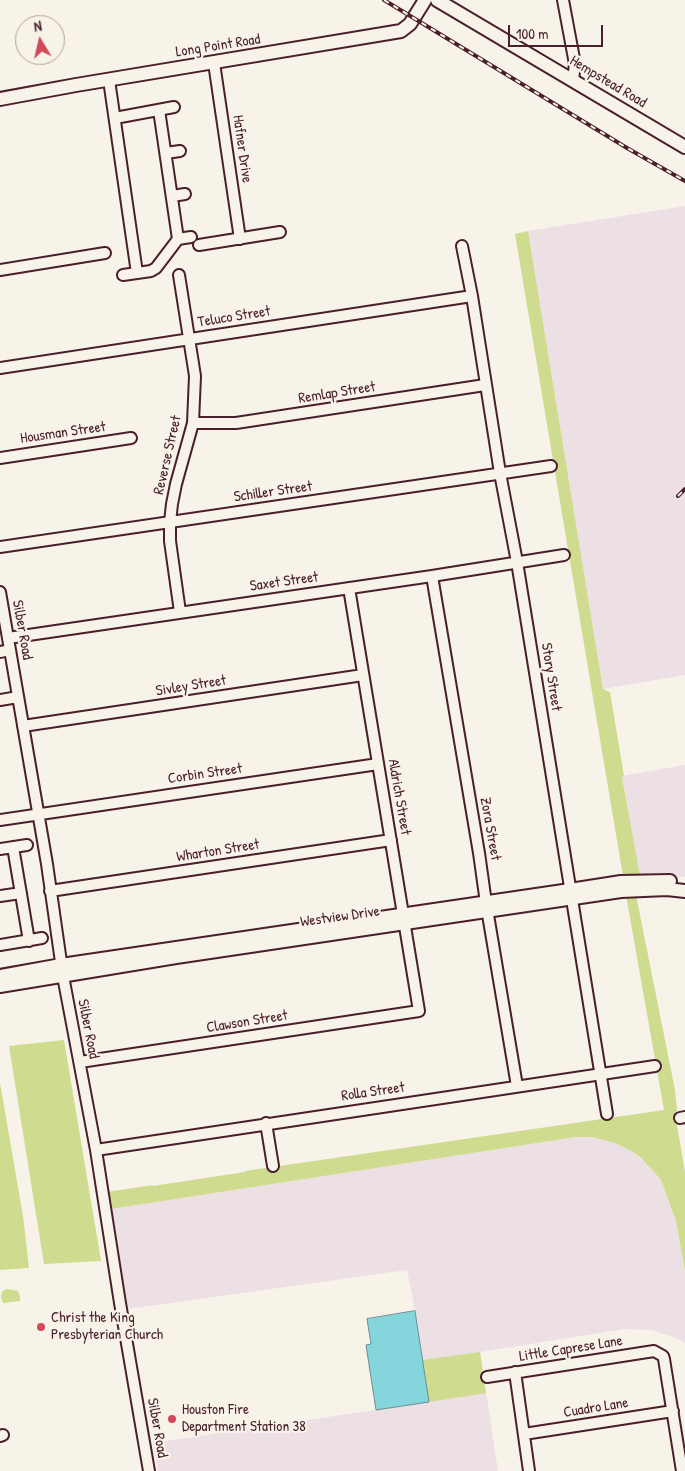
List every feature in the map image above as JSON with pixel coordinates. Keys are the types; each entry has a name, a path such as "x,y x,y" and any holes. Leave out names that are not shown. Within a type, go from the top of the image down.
{"main road":[{"name":"Long Point Road","path":"0,99 401,31 410,24 425,0"},
{"name":"Hempstead Road","path":"437,0 682,142"},
{"name":"Westview Drive","path":"0,976 62,970 487,907 571,894 621,882 685,882"},
{"name":"Westview Drive","path":"571,894 667,889 685,891"},
{"name":"Westview Drive","path":"0,986 62,970"}],"street":[{"path":"563,0 574,64 573,80"},
{"name":"Hafner Drive","path":"214,63 240,239"},
{"path":"109,80 137,273"},
{"path":"115,118 174,107"},
{"path":"160,110 178,239"},
{"path":"166,153 180,151"},
{"path":"172,196 185,194"},
{"path":"199,245 280,232"},
{"path":"123,275 151,271 156,268 178,239 191,237"},
{"name":"Story Street","path":"462,246 517,562 607,1114"},
{"path":"0,270 105,253"},
{"name":"Reverse Street","path":"179,275 194,376 193,423 176,484 170,522 170,541 180,612"},
{"name":"Teluco Street","path":"0,368 472,296"},
{"name":"Remlap Street","path":"193,423 236,423 485,385"},
{"name":"Housman Street","path":"0,458 131,438"},
{"name":"Schiller Street","path":"0,547 551,466"},
{"name":"Saxet Street","path":"8,638 564,555"},
{"name":"Zora Street","path":"432,576 480,853 487,907 517,1086"},
{"name":"Aldrich Street","path":"349,588 420,1011"},
{"name":"Silber Road","path":"0,592 8,638 5,651 18,697 47,864 62,970 96,1150 149,1471"},
{"name":"Sivley Street","path":"23,726 363,675"},
{"path":"2,699 18,697"},
{"name":"Corbin Street","path":"0,820 378,764"},
{"name":"Wharton Street","path":"50,892 391,840"},
{"path":"0,849 27,845"},
{"path":"13,847 29,940"},
{"path":"0,896 21,893"},
{"path":"0,945 42,938"},
{"name":"Clawson Street","path":"80,1062 420,1011"},
{"name":"Rolla Street","path":"96,1150 655,1066"},
{"path":"266,1123 273,1166"},
{"name":"Little Caprese Lane","path":"487,1377 654,1351 659,1353 664,1359 672,1411"},
{"path":"515,1372 529,1471"},
{"path":"672,1411 682,1471"},
{"name":"Cuadro Lane","path":"524,1434 672,1411"}],"shaded area":[{"path":"685,206 685,675 603,689 528,231"},
{"path":"685,765 685,877 640,875 622,776"},
{"path":"576,1137 603,1139 631,1151 649,1166 661,1180 676,1221 685,1271 685,1343 652,1330 625,1329 480,1352 498,1471 158,1471 153,1443 429,1402 415,1311 407,1270 128,1309 111,1209"}],"green space":[{"path":"528,231 603,689 610,692 624,776 622,777 640,875 623,876 515,234"},
{"path":"626,895 636,895 675,1090 677,1111 675,1114 685,1172 685,1271 676,1221 661,1180 641,1158 631,1151 615,1143 592,1137 576,1137 111,1209 107,1192 664,1110"},
{"path":"64,1040 101,1261 44,1264 9,1046"},
{"path":"0,1083 23,1216 29,1268 0,1270"},
{"path":"7,1289 18,1291 20,1301 3,1303 1,1294"},
{"path":"480,1352 486,1393 429,1402 422,1360"}],"water":[{"path":"415,1311 429,1402 376,1410 366,1345 371,1344 367,1319"}],"railway":[{"path":"384,0 627,148 685,181"},
{"path":"678,496 685,489"}],"place":[{"name":"Christ the King Presbyterian Church","path":"41,1327"},
{"name":"Houston Fire Department Station 38","path":"172,1419"}]}
